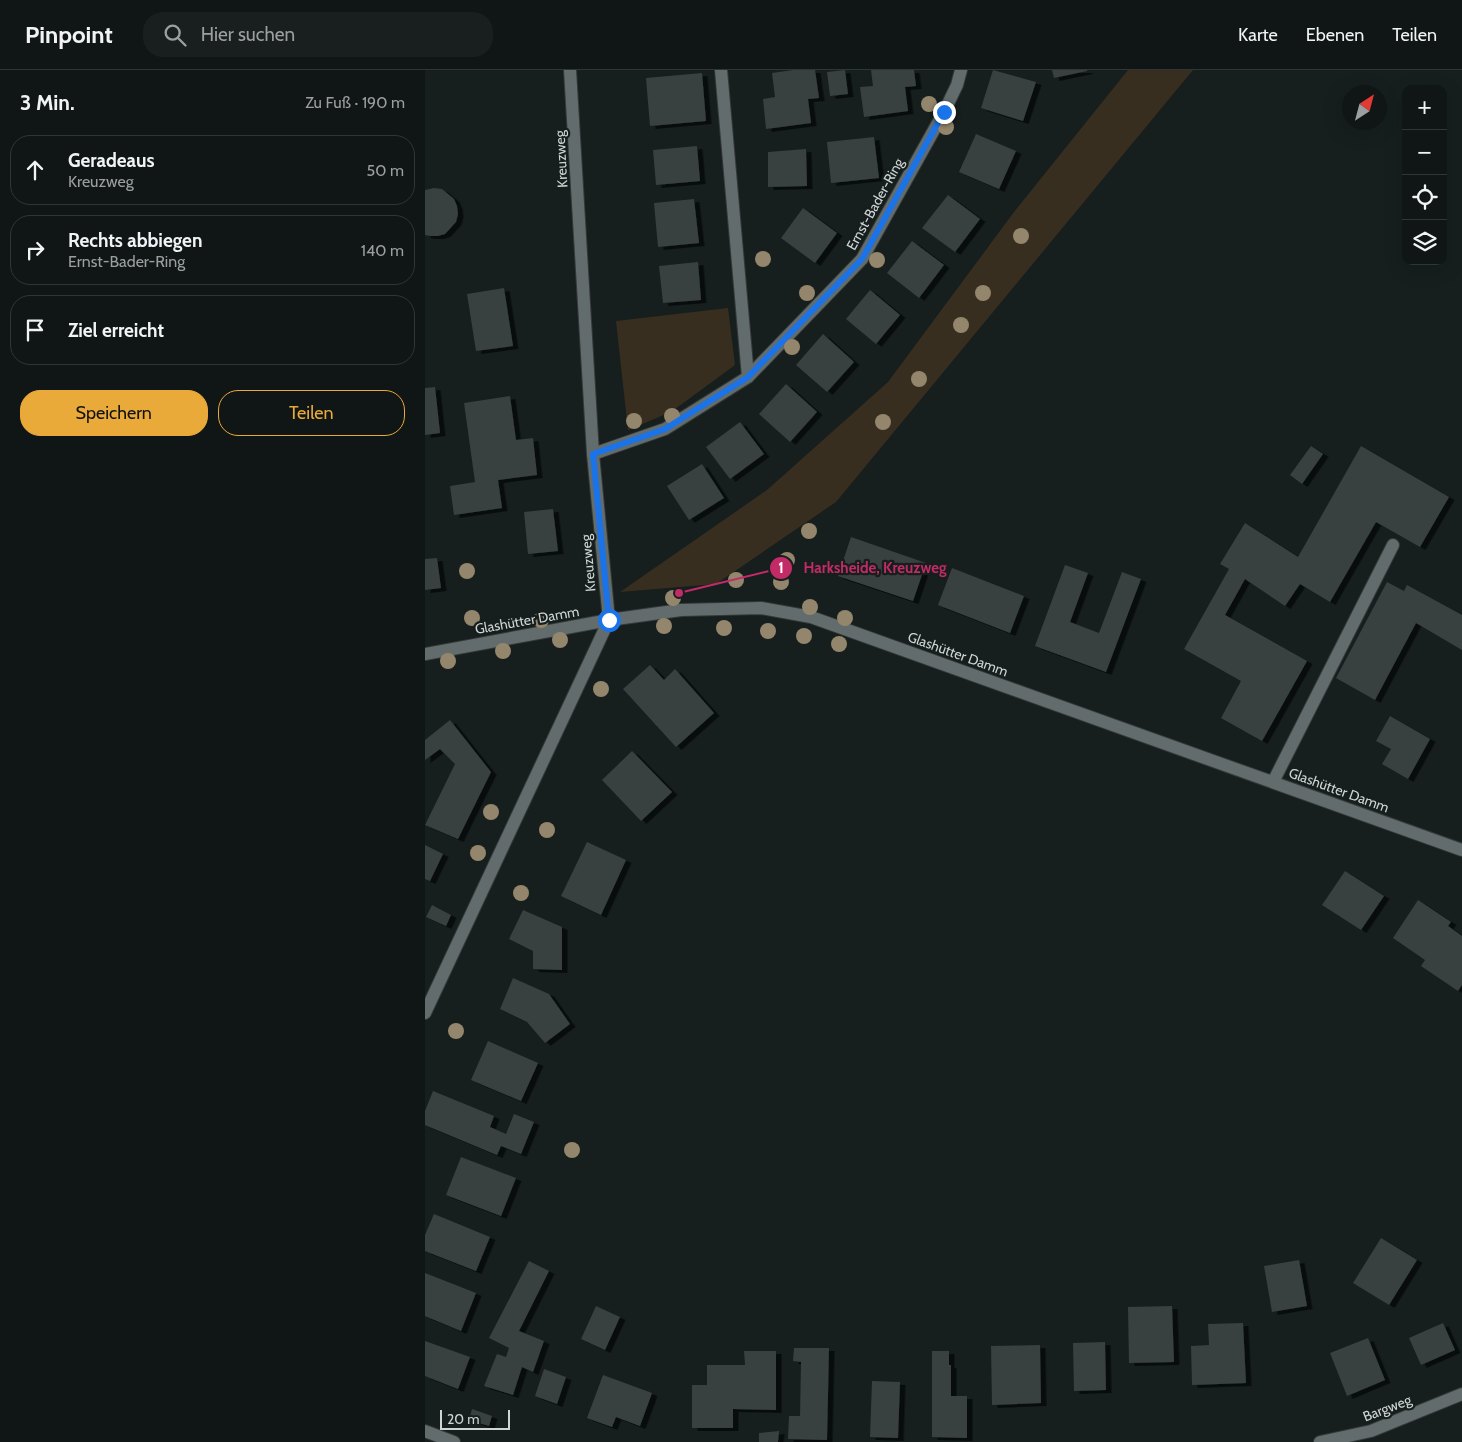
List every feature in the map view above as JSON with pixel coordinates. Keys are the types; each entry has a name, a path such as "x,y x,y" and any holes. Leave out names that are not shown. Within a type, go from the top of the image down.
{"street":[{"name":"Kreuzweg","path":"570,70 593,454 609,620"},
{"path":"721,70 748,377"},
{"name":"Ernst-Bader-Ring","path":"593,454 665,429 748,377 862,259 944,112 957,85 961,70"},
{"path":"1273,782 1393,545"},
{"name":"Glashütter Damm","path":"425,654 609,620 681,610 761,608 811,618 1462,850"},
{"path":"425,1014 609,620"},
{"name":"Bargweg","path":"1320,1442 1371,1432 1462,1394"},
{"path":"425,1431 454,1442"}],"shaded area":[{"path":"1128,70 1193,70 836,502 716,584 620,592 767,490 888,382 1014,212"},
{"path":"728,308 735,365 671,412 628,430 616,321"}],"building":[{"path":"793,70 815,70 819,98 808,99 811,123 766,129 763,99 775,97 772,73"},
{"path":"845,70 848,94 830,96 827,72"},
{"path":"871,70 914,70 916,86 905,87 908,111 864,117 860,87 873,86"},
{"path":"993,70 1036,82 1023,121 981,108"},
{"path":"1052,70 1087,70 1087,71 1054,78"},
{"path":"702,73 706,121 650,126 646,78"},
{"path":"976,134 1016,151 999,189 959,172"},
{"path":"874,137 879,178 831,183 827,142"},
{"path":"697,146 700,181 656,185 653,150"},
{"path":"806,149 807,186 768,187 768,152"},
{"path":"442,189 454,199 458,214 456,222 445,234 430,236 425,235 425,190"},
{"path":"948,195 980,219 955,252 922,228"},
{"path":"694,199 699,243 658,247 654,203"},
{"path":"803,208 837,233 815,263 781,238"},
{"path":"912,241 944,265 919,298 887,273"},
{"path":"698,262 701,300 663,303 659,266"},
{"path":"504,288 513,346 476,351 467,294"},
{"path":"870,290 900,315 876,344 846,319"},
{"path":"823,334 854,362 827,392 796,365"},
{"path":"786,384 817,412 790,442 759,414"},
{"path":"435,387 440,433 425,435 425,388"},
{"path":"510,396 516,440 533,438 537,475 498,480 502,508 454,515 450,486 475,482 464,403"},
{"path":"740,422 764,454 730,479 706,447"},
{"path":"1311,446 1323,454 1302,484 1290,475"},
{"path":"1361,446 1449,497 1420,547 1376,522 1330,602 1300,584 1285,606 1245,579 1225,615 1307,661 1262,741 1221,718 1241,681 1184,649 1229,569 1220,564 1245,523 1298,557"},
{"path":"702,464 724,498 689,520 667,486"},
{"path":"553,509 558,551 528,554 524,512"},
{"path":"851,537 926,563 913,601 838,576"},
{"path":"437,558 441,588 425,590 425,559"},
{"path":"1065,565 1088,573 1070,622 1099,633 1122,572 1141,579 1106,672 1035,646"},
{"path":"952,568 1024,596 1010,633 938,605"},
{"path":"1387,582 1404,591 1407,585 1462,615 1462,650 1416,623 1375,700 1336,678"},
{"path":"650,665 664,680 675,669 714,713 676,747 623,689"},
{"path":"1390,716 1430,739 1408,779 1382,764 1391,749 1376,741"},
{"path":"450,720 491,772 458,839 425,825 455,764 440,749 425,760 425,740"},
{"path":"632,751 672,792 641,821 602,780"},
{"path":"587,842 626,860 601,915 561,896"},
{"path":"425,845 443,854 430,881 425,879"},
{"path":"1345,871 1384,896 1361,930 1322,905"},
{"path":"1418,900 1451,922 1448,926 1462,936 1462,985 1458,991 1421,966 1425,960 1393,938"},
{"path":"432,905 451,915 446,926 426,917"},
{"path":"523,910 562,927 562,970 533,969 533,951 509,939"},
{"path":"513,978 549,994 570,1024 545,1043 527,1022 500,1009"},
{"path":"488,1041 538,1063 521,1101 471,1080"},
{"path":"433,1091 494,1116 490,1127 506,1134 514,1114 534,1122 521,1154 501,1146 497,1155 425,1125 425,1111"},
{"path":"461,1157 516,1178 501,1216 446,1195"},
{"path":"434,1214 490,1237 476,1271 425,1251 425,1235"},
{"path":"1381,1238 1417,1260 1389,1305 1353,1283"},
{"path":"1299,1260 1307,1306 1272,1312 1264,1266"},
{"path":"529,1261 549,1271 519,1331 544,1341 533,1372 522,1367 513,1395 484,1386 497,1354 506,1357 509,1348 489,1338"},
{"path":"425,1273 476,1293 461,1331 425,1316"},
{"path":"596,1306 620,1317 605,1350 581,1339"},
{"path":"1172,1306 1174,1362 1129,1363 1128,1307"},
{"path":"1243,1323 1246,1383 1192,1385 1191,1346 1209,1345 1208,1324"},
{"path":"1443,1323 1455,1350 1421,1365 1409,1338"},
{"path":"1368,1338 1385,1380 1347,1396 1330,1353"},
{"path":"425,1341 470,1357 458,1389 425,1376"},
{"path":"1105,1342 1106,1390 1074,1391 1073,1343"},
{"path":"1040,1345 1041,1403 992,1405 991,1346"},
{"path":"794,1348 829,1348 827,1440 788,1439 789,1416 800,1416 801,1362 793,1361"},
{"path":"744,1351 776,1351 776,1410 733,1409 733,1428 692,1428 692,1385 707,1385 707,1365 745,1365"},
{"path":"932,1351 949,1351 951,1396 967,1396 967,1438 932,1437"},
{"path":"544,1369 566,1377 557,1404 535,1396"},
{"path":"603,1375 652,1393 640,1426 616,1417 612,1427 587,1418"},
{"path":"872,1381 900,1382 898,1438 870,1437"},
{"path":"472,1409 492,1416 489,1426 469,1420"},
{"path":"779,1431 778,1442 759,1442 759,1433"}],"place":[{"name":"Harksheide, Kreuzweg","path":"679,593"}],"route":[{"path":"609,620 593,454 665,429 748,377 862,259 944,112"}]}
